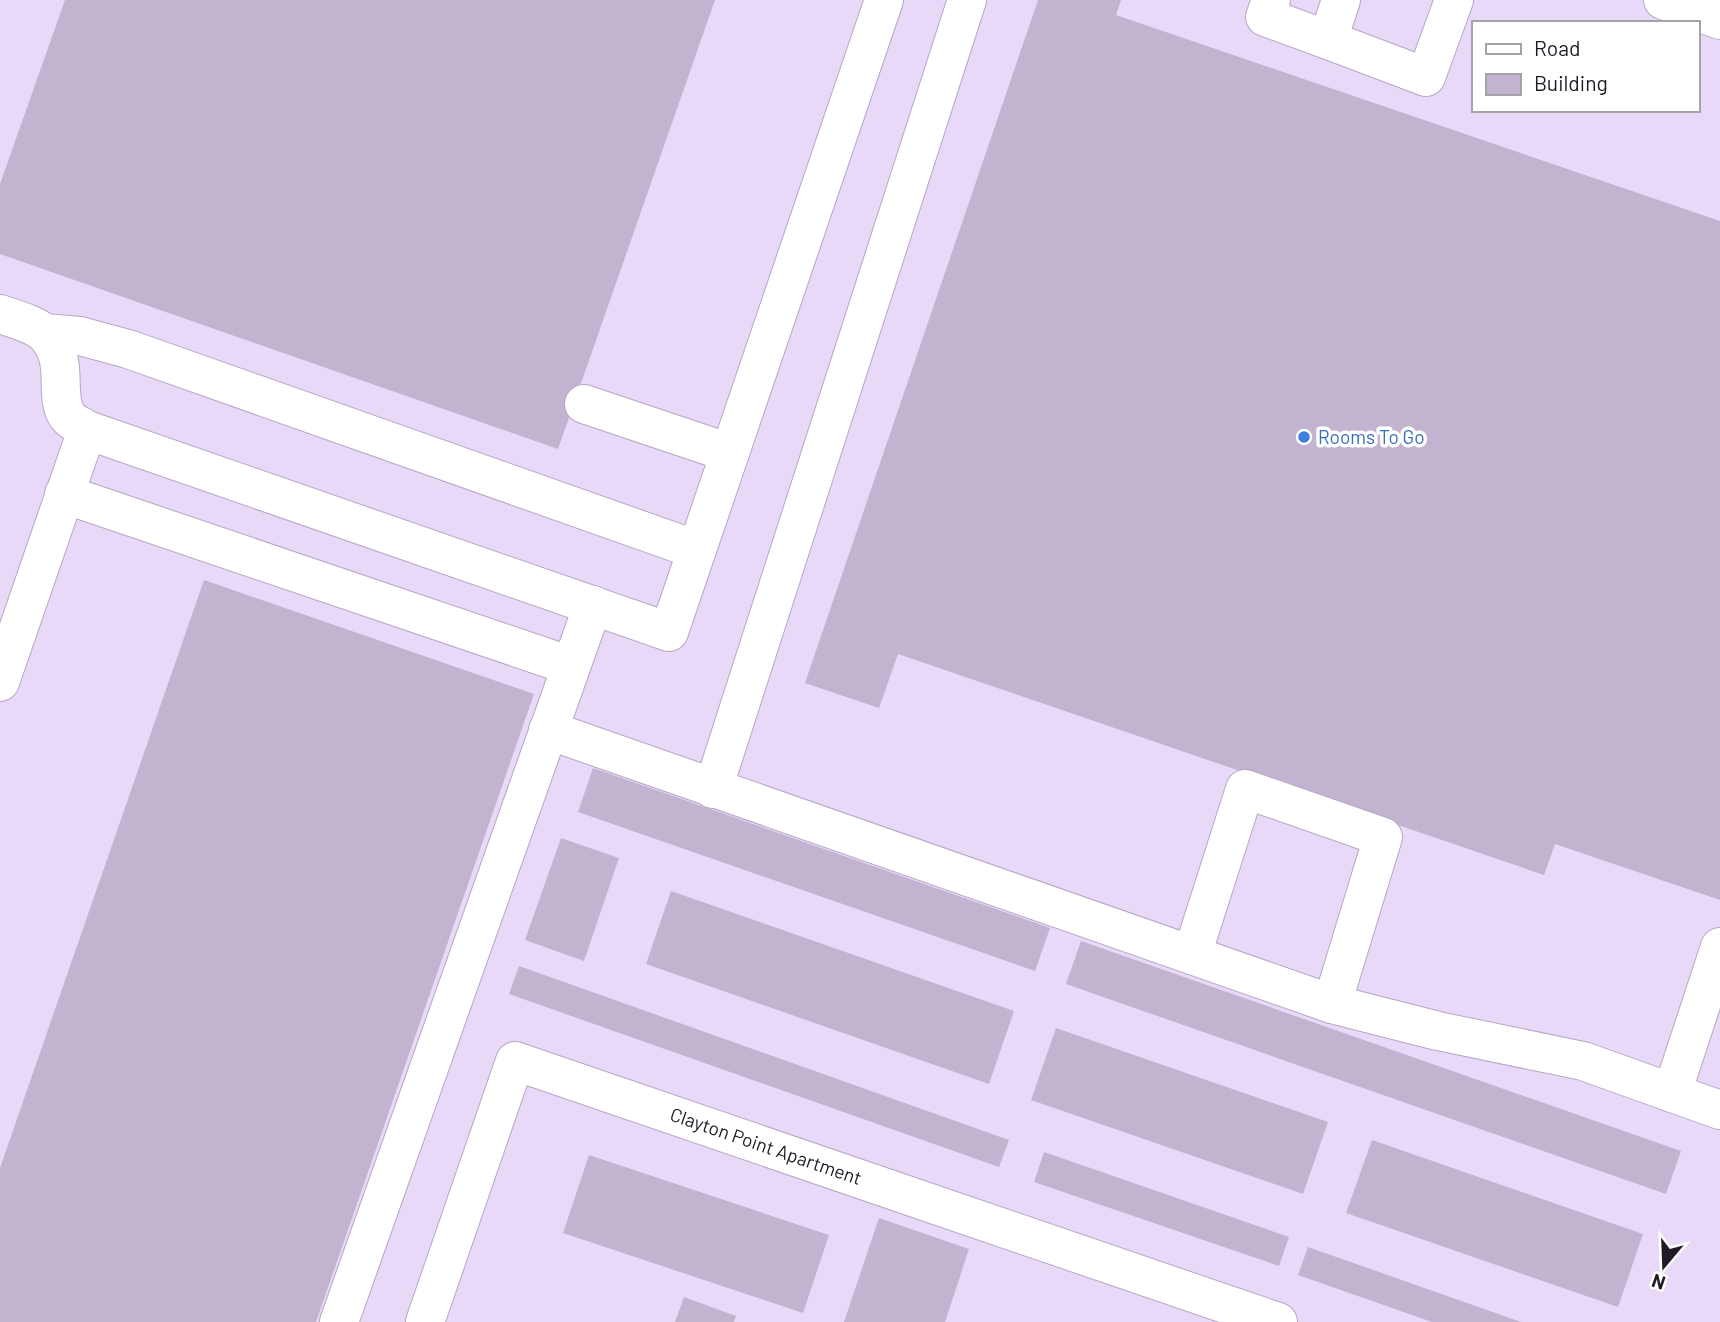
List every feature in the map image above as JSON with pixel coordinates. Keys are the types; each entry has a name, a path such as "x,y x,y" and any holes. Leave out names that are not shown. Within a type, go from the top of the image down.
{"lane":[{"path":"45,333 56,351 63,371 61,397 68,417 87,430 669,632 884,0"},
{"path":"713,789 967,0"},
{"path":"1271,0 1265,17 1426,77 1454,0"},
{"path":"1328,40 1341,0"},
{"path":"1663,0 1720,20"},
{"path":"0,314 45,333 80,336 128,349 697,550"},
{"path":"584,404 730,453"},
{"path":"0,682 87,430"},
{"path":"64,494 571,666"},
{"path":"339,1322 593,606"},
{"path":"548,730 1332,1004 1438,1031 1583,1061 1720,1110"},
{"path":"1192,954 1245,789 1383,837 1332,1004"},
{"path":"1672,1093 1720,947"},
{"name":"Clayton Point Apartment","path":"425,1322 515,1061 1278,1322"}],"building":[{"path":"65,0 715,0 558,449 0,254 0,184"},
{"name":"Rooms To Go","path":"1038,0 1121,0 1116,15 1720,221 1720,900 1555,844 1544,875 898,654 879,708 805,683"},
{"path":"204,580 534,694 316,1322 0,1322 0,1168"},
{"path":"593,768 1050,928 1035,971 578,812"},
{"path":"561,838 619,858 584,961 525,940"},
{"path":"671,891 1014,1011 989,1084 646,964"},
{"path":"1081,941 1681,1151 1666,1194 1066,984"},
{"path":"519,966 1009,1140 999,1167 509,994"},
{"path":"1056,1028 1328,1122 1303,1194 1031,1100"},
{"path":"1372,1140 1643,1234 1618,1307 1346,1213"},
{"path":"1044,1152 1289,1237 1279,1266 1034,1182"},
{"path":"589,1155 829,1235 803,1313 563,1233"},
{"path":"879,1218 969,1249 945,1322 844,1322"},
{"path":"1308,1247 1521,1322 1432,1322 1298,1275"},
{"path":"684,1297 736,1316 734,1322 675,1322"}],"place":[{"name":"Rooms To Go","path":"1304,437"}]}
